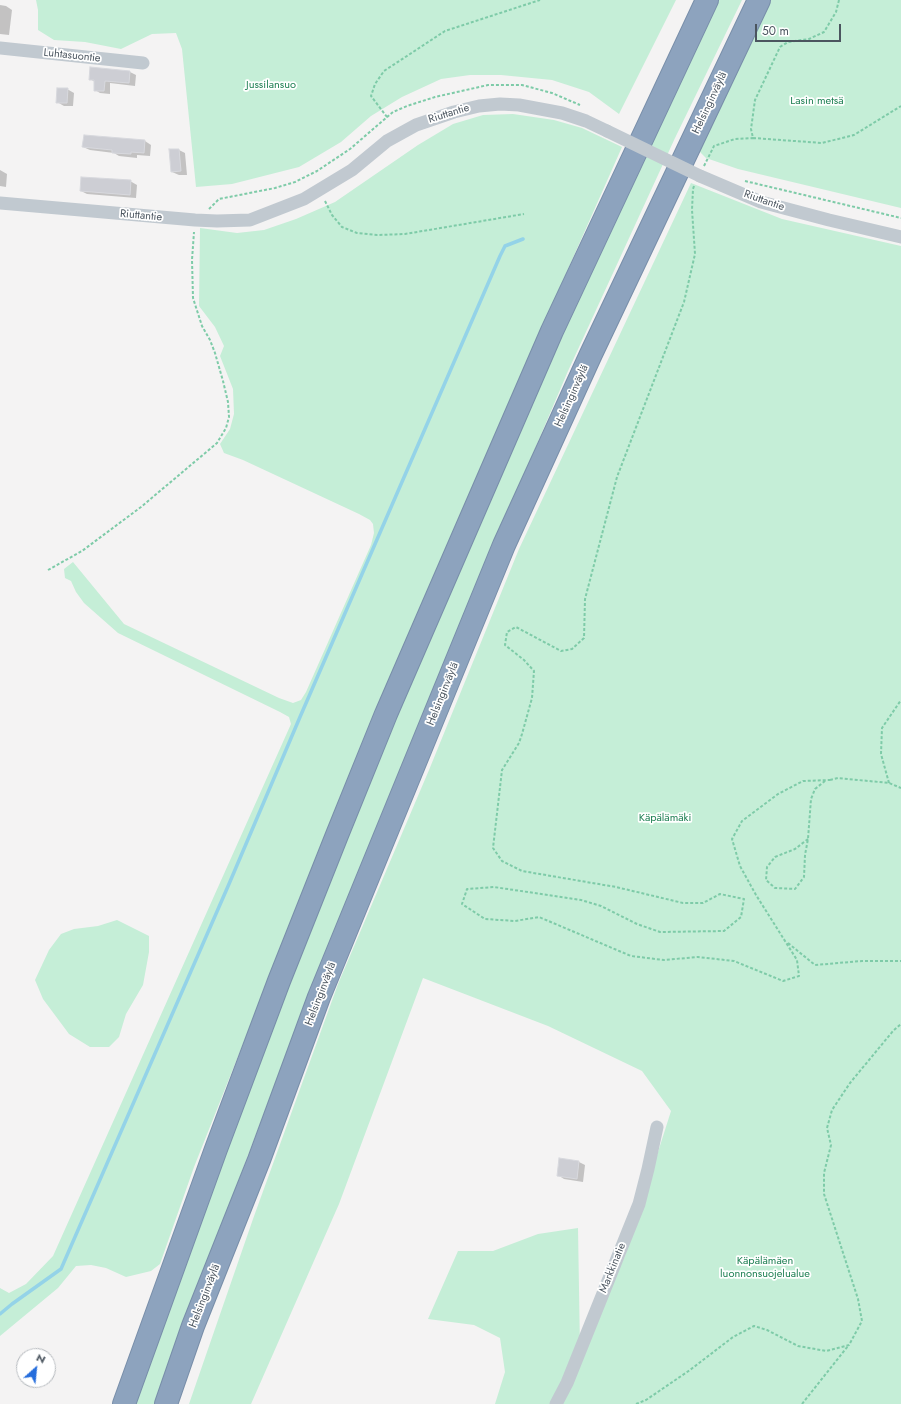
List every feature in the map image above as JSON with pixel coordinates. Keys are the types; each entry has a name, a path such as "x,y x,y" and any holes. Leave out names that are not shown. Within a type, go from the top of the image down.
{"highway":[{"path":"124,1404 216,1149 279,982 336,835 386,714 552,331 707,0"},
{"name":"Helsinginväylä","path":"166,1404 194,1326 259,1160 319,997 504,545 594,347 759,0"}],"street":[{"name":"Luhtasuontie","path":"0,48 143,63"},
{"name":"Riuttantie","path":"0,203 195,220 250,220 304,199 319,191 352,170 387,141 416,124 479,106 500,104 538,108 586,121 699,176 761,202 901,237"},
{"name":"Markkinatie","path":"556,1404 567,1383 639,1204 657,1127"}],"path":[{"path":"387,117 371,96 375,84 384,71 445,31 540,0"},
{"path":"753,138 751,129 755,100 780,47 788,42 809,39 824,32 836,12 839,0"},
{"path":"830,780 803,781 778,794 742,821 732,839 740,866 756,895 797,960 799,976 783,981 734,961 698,957 664,960 631,956 539,917 515,921 485,918 462,904 467,889 494,887 581,900 600,906 637,924 660,932 724,931 741,917 744,900 720,894 703,903 683,903 616,887 522,871 502,861 493,848 502,770 519,743 522,734 532,698 534,671 524,660 505,645 507,632 516,627 561,651 572,649 584,638 585,599 617,477 684,302 695,254 692,210 693,189 714,146 735,139 753,138 822,143 854,135 901,106"},
{"path":"745,181 901,218"},
{"path":"319,191 332,215 342,227 357,233 377,235 404,234 524,214"},
{"path":"48,570 82,551 141,507 217,443 226,428 229,417 228,402 223,381 215,353 202,326 193,298 192,260 195,220"},
{"path":"889,783 881,754 882,728 901,700"},
{"path":"808,839 795,850 775,857 767,867 766,880 775,888 795,889 804,877 808,839 811,799 815,789 824,782 838,778 889,783 901,788"},
{"path":"786,942 815,965 862,961 901,961"},
{"path":"802,1404 849,1345 862,1321 858,1299 824,1194 824,1173 831,1145 827,1128 832,1110 850,1083 893,1031 901,1024"},
{"path":"636,1404 646,1400 665,1387 733,1337 754,1326 767,1330 798,1346 826,1351 849,1345"}],"green space":[{"name":"Jussilansuo","path":"36,0 676,0 619,114 589,92 552,80 501,75 470,75 441,79 402,97 371,116 341,142 299,167 232,184 196,187 182,49 176,33 152,34 121,49 85,42 54,40 38,30 38,10"},
{"path":"718,0 742,0 675,138 568,371 384,808 301,1015 219,1232 157,1404 134,1404 297,954 386,734 630,182"},
{"name":"Lasin metsä","path":"771,0 901,0 901,208 738,169 706,158 700,152 700,147 704,136"},
{"path":"513,114 554,120 582,128 622,147 499,425 359,752 194,1167 160,1264 151,1271 126,1277 106,1268 91,1265 76,1266 58,1288 0,1336 0,1288 9,1293 26,1284 53,1256 291,724 289,717 280,712 118,633 84,603 76,592 71,581 65,578 64,569 73,562 124,624 279,698 293,703 301,700 306,692 371,545 374,533 373,524 370,520 359,514 243,460 224,453 220,444 230,429 234,414 233,389 220,356 224,346 215,327 199,306 200,228 237,233 264,230 296,219 335,202 418,145 453,124 483,115"},
{"name":"Käpälämäki","path":"691,183 782,219 901,246 901,1404 495,1404 505,1372 500,1338 474,1325 428,1319 458,1251 493,1251 538,1234 578,1228 580,1350 625,1256 671,1111 642,1071 548,1026 423,978 339,1204 251,1404 189,1404 253,1219 338,984 429,770 519,549"},
{"path":"117,920 149,936 149,952 143,985 126,1014 119,1037 109,1047 90,1047 69,1034 43,999 35,980 49,950 61,934 74,929 98,926"}],"building":[{"path":"90,67 130,71 129,83 105,81 104,91 94,91 94,80 89,80"},
{"path":"57,88 68,88 67,103 56,103"},
{"path":"84,135 145,140 144,153 112,153 112,150 82,147"},
{"path":"169,149 179,149 181,171 171,172"},
{"path":"81,177 131,180 130,195 80,191"},
{"path":"559,1158 579,1161 577,1179 557,1176"}],"waterway":[{"path":"0,1314 61,1269 500,256 505,246 523,239"}],"park label":[{"name":"Käpälämäen luonnonsuojelualue","path":"765,1267"}]}
